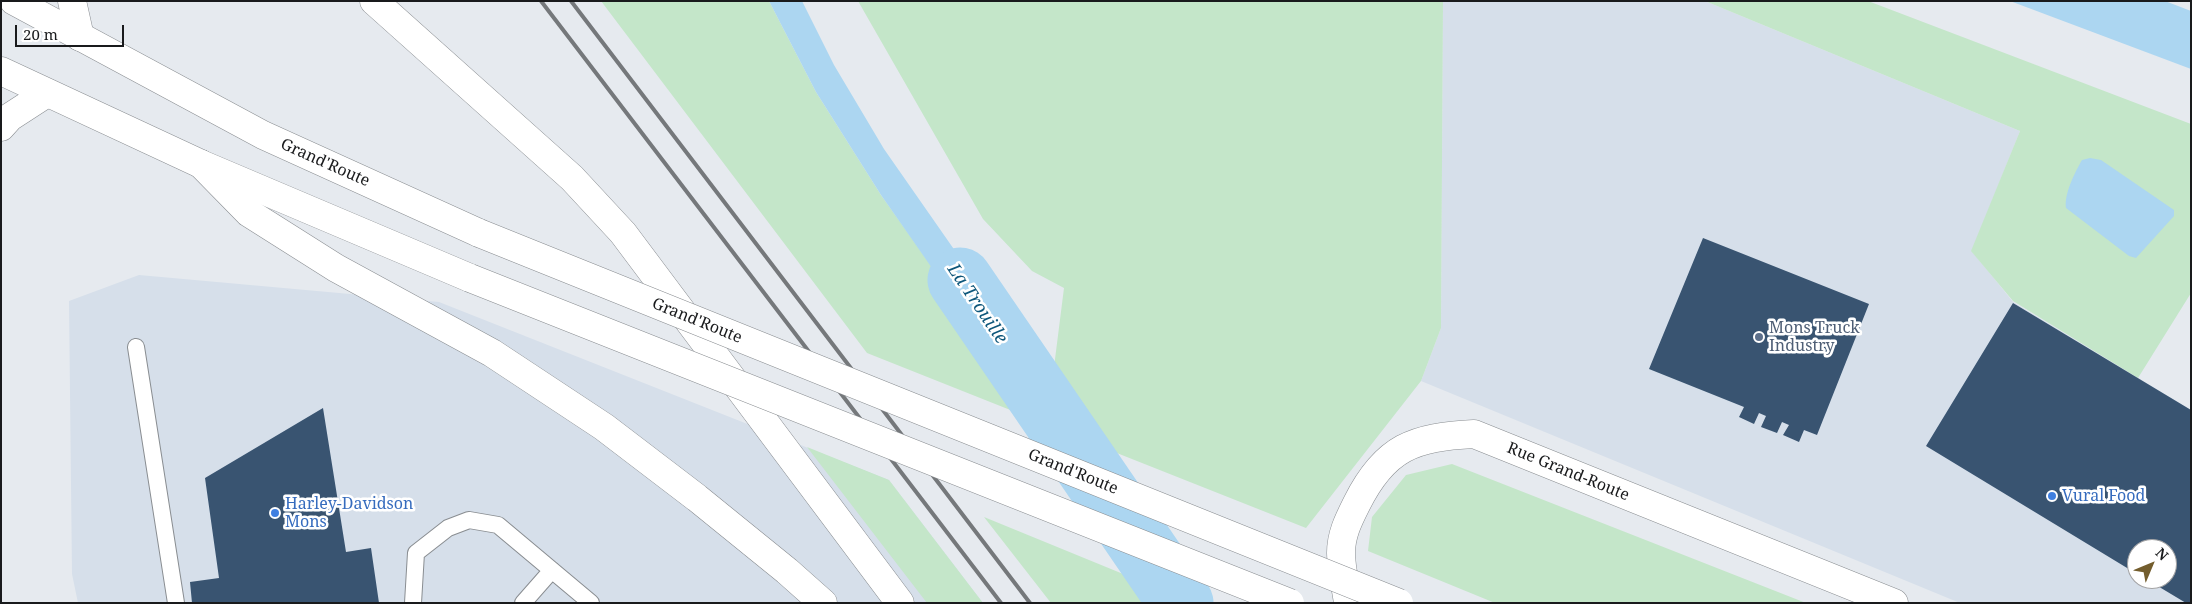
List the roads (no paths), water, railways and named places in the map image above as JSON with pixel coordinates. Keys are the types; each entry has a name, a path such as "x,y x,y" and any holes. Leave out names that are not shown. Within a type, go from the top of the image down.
{"main road":[{"name":"Grand'Route","path":"14,1 262,135 479,234 1399,603"},
{"path":"72,1 80,37"},
{"path":"374,1 572,178 623,233 900,603"},
{"path":"1,71 201,164 470,278 1290,603"},
{"path":"1,127 10,118 47,93"},
{"path":"201,164 249,213 336,268 492,353 604,427 697,498 787,571 823,603"},
{"name":"Rue Grand-Route","path":"1348,603 1341,554 1345,528 1366,485 1386,459 1415,442 1442,436 1474,434 1894,603"}],"lane":[{"path":"136,348 176,603"},
{"path":"413,603 416,553 448,528 469,520 498,525 591,603"},
{"path":"523,603 552,570"}],"water":[{"path":"769,1 802,1 834,65 884,149 1034,364 985,344 881,195 816,92"},
{"path":"2010,1 2165,1 2191,11 2191,69"},
{"path":"2090,158 2101,160 2174,210 2174,216 2136,258 2129,256 2066,208 2068,190 2076,171 2082,160"}],"waterway":[{"name":"La Trouille","path":"960,280 1181,603"}],"railway":[{"path":"541,1 1001,603"},
{"path":"571,1 1030,603"}],"place":[{"name":"Mons Truck Industry","path":"1759,337"},
{"name":"Vural Food","path":"2052,496"},
{"name":"Harley-Davidson Mons","path":"275,513"}]}
